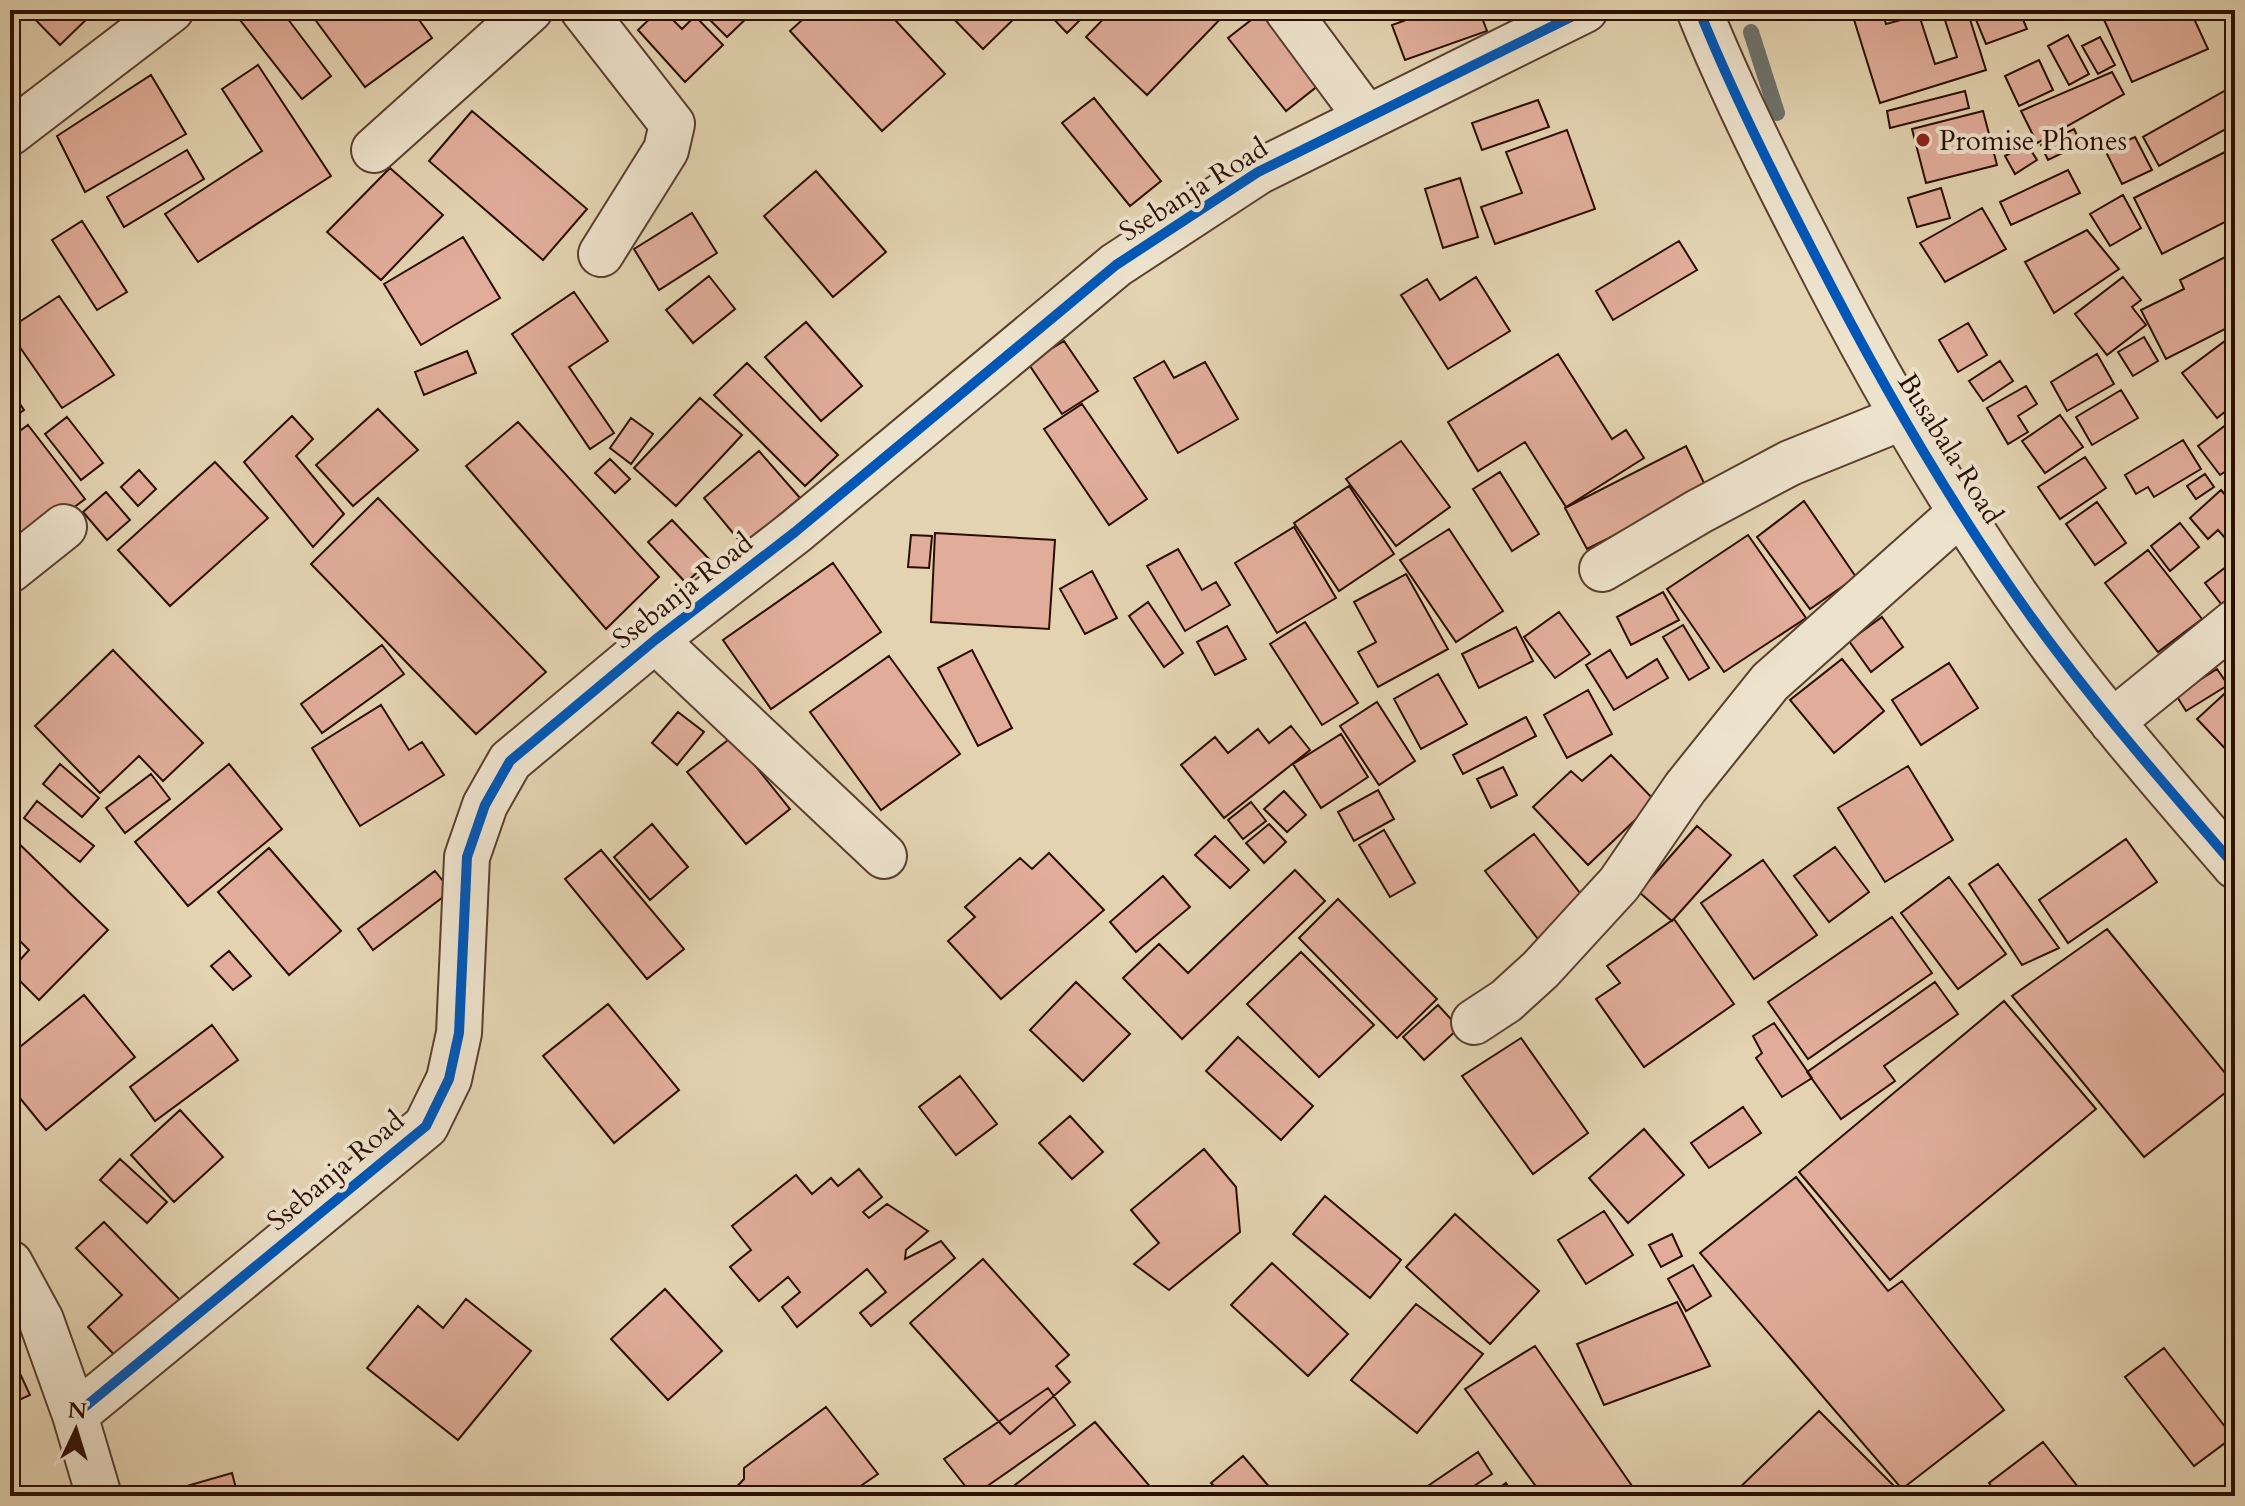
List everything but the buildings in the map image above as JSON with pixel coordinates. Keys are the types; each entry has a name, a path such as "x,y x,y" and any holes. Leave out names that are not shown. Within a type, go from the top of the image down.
{"street":[{"path":"10,133 171,10"},
{"path":"374,150 530,10"},
{"path":"583,10 672,124 666,150 601,254"},
{"path":"1287,10 1367,118"},
{"name":"Ssebanja Road","path":"75,1415 426,1126 449,1079 459,1033 467,857 485,805 510,761 655,640 795,532 1116,265 1258,172 1585,10"},
{"name":"Busabala Road","path":"1704,11 1762,152 1901,418 2032,618 2112,722 2235,866"},
{"path":"1602,569 1698,512 1790,463 1901,418"},
{"path":"1474,1022 1506,1001 1540,970 1619,884 1685,788 1770,682 1961,512"},
{"path":"10,570 64,527"},
{"path":"2112,722 2235,622"},
{"path":"655,640 884,856"},
{"path":"10,1263 41,1320 75,1415 99,1496"}],"waterway":[{"path":"1751,32 1777,113"}],"cycle path":[{"path":"75,1415 426,1126 449,1079 459,1033 467,857 485,805 510,761 655,640 795,532 1116,265 1258,172 1585,10"},
{"path":"1699,10 1795,216 1861,342 1942,482 2032,618 2080,682 2235,866"}],"place":[{"name":"Promise Phones","path":"1923,140"}]}
